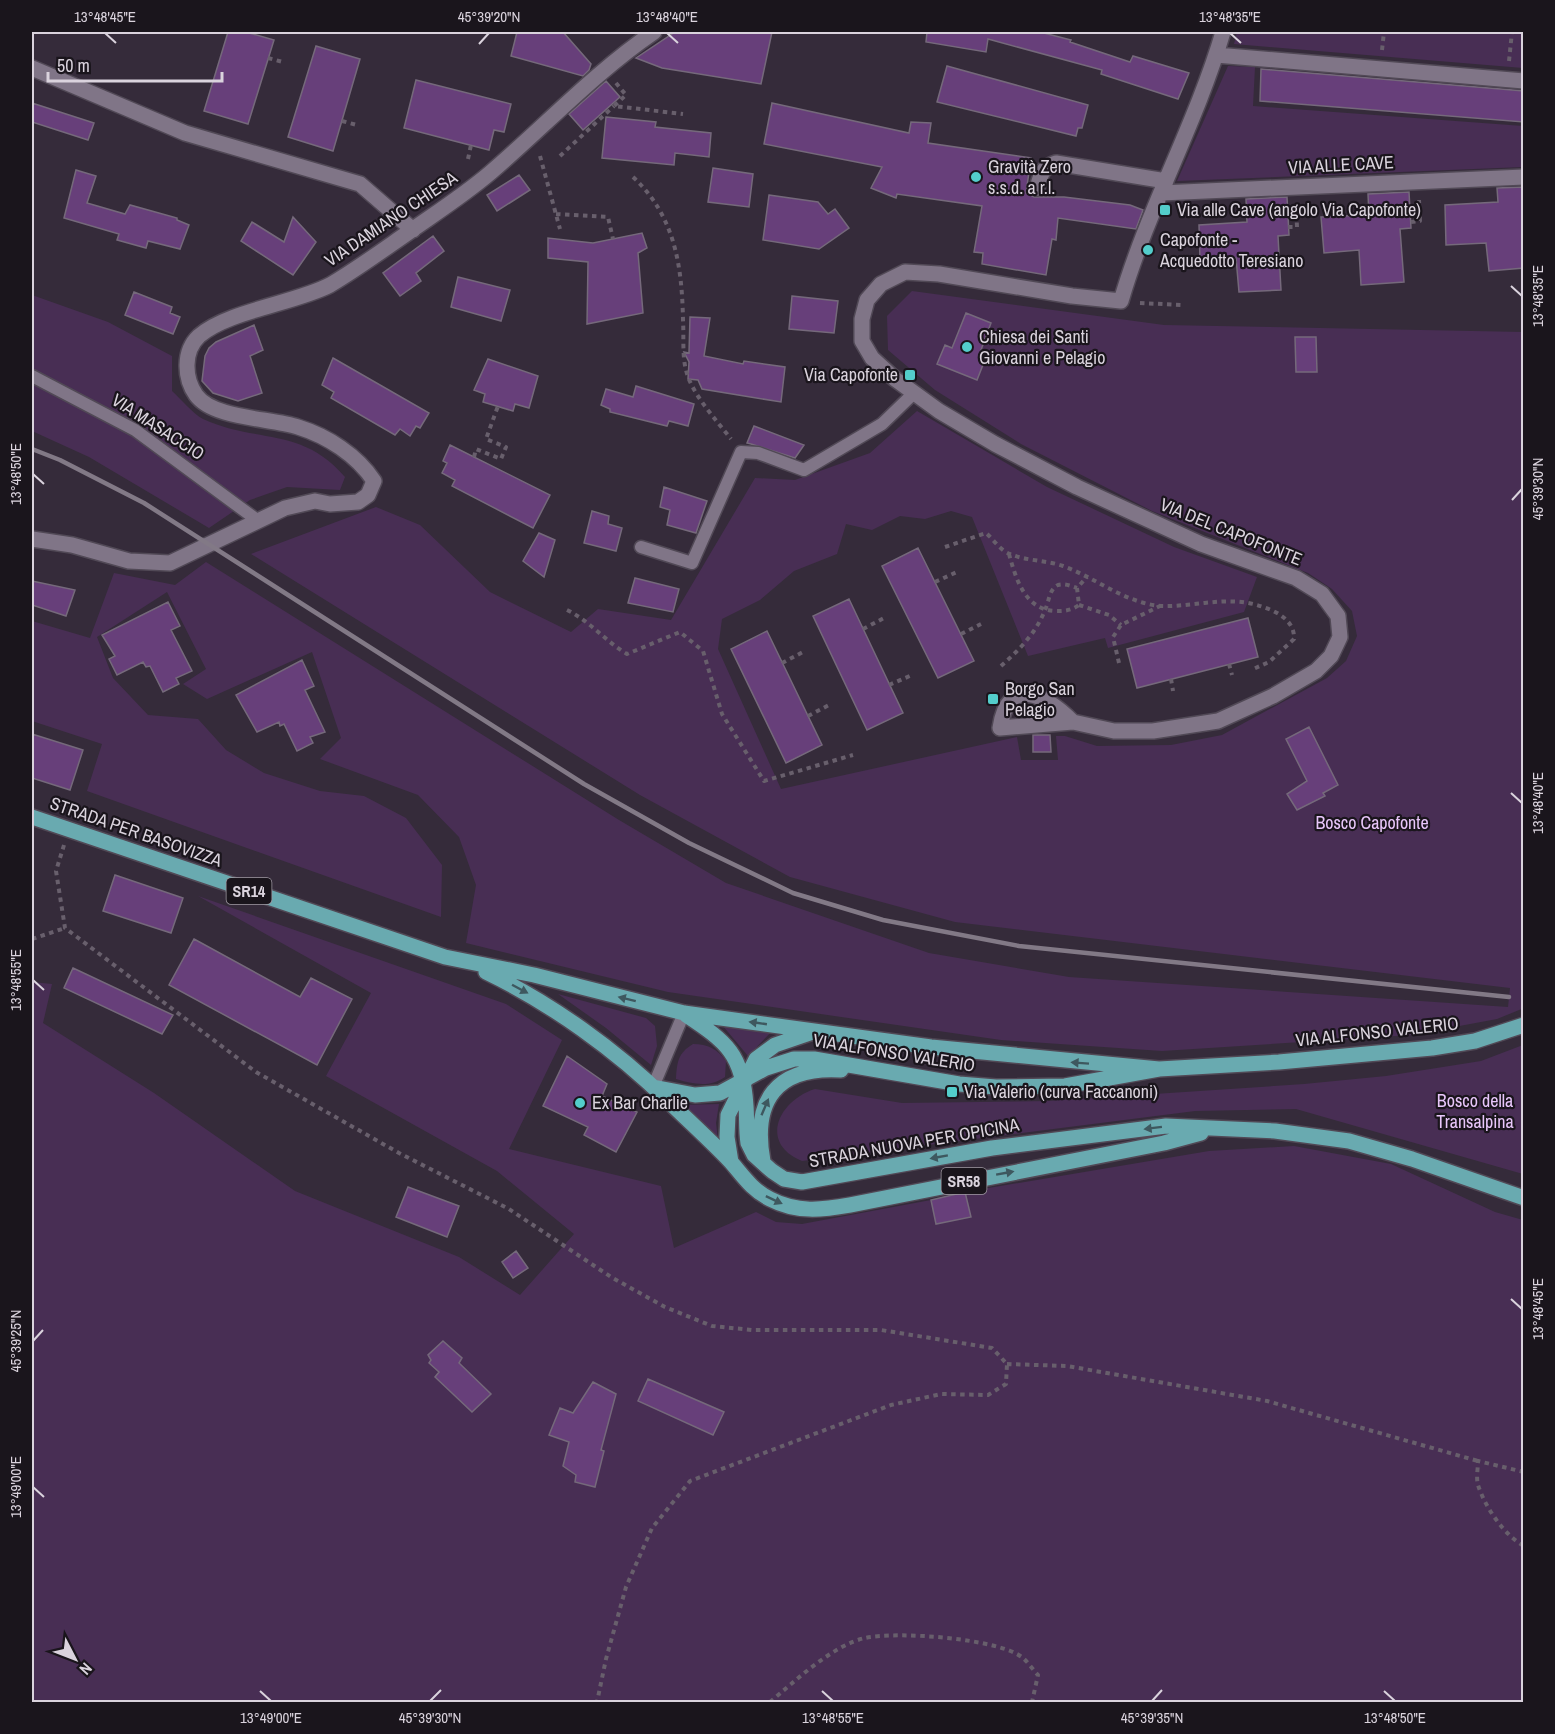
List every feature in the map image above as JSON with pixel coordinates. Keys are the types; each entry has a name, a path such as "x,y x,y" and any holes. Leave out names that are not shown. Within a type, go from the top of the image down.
{"main road":[{"name":"STRADA PER BASOVIZZA","path":"32,818 467,963 523,990 559,1013 654,1087 731,1162"},
{"name":"STRADA PER BASOVIZZA","path":"467,963 534,975 684,1013 816,1031"},
{"name":"STRADA PER BASOVIZZA","path":"654,1087 694,1095 720,1093 742,1083 740,1063 730,1049 712,1032 684,1013"},
{"name":"VIA ALFONSO VALERIO","path":"742,1083 766,1068 794,1059 834,1061 888,1073 996,1087 1065,1086 1159,1069 1279,1062 1432,1048 1475,1041 1524,1025"},
{"name":"VIA ALFONSO VALERIO","path":"742,1083 756,1059 775,1045 816,1031 943,1048 1159,1069"},
{"path":"764,1164 759,1123 764,1105 784,1081 800,1074 829,1069 888,1073"},
{"path":"731,1162 727,1137 728,1115 742,1083"},
{"name":"STRADA NUOVA PER OPICINA","path":"742,1083 748,1143 754,1155 784,1179 802,1182 992,1148 1166,1126 1211,1130 1275,1131 1349,1141 1412,1159 1524,1198"},
{"name":"STRADA NUOVA PER OPICINA","path":"731,1162 748,1184 770,1199 796,1209 822,1210 1141,1148 1211,1130"}],"street":[{"name":"VIA DAMIANO CHIESA","path":"32,539 72,545 129,561 170,563 285,508 315,501 330,504 358,502 368,495 374,481 365,468 352,456 300,427 211,408 196,395 188,375 187,355 199,336 230,321 327,286 413,230 488,175 603,69 654,32"},
{"path":"1121,301 1136,251 1216,55 1219,32"},
{"path":"1216,55 1524,81"},
{"path":"32,68 185,133 360,184 413,230"},
{"name":"VIA ALLE CAVE","path":"1037,188 1041,172 1047,165 1056,163 1163,187 1295,187 1524,177"},
{"name":"VIA DEL CAPOFONTE","path":"1073,722 1114,731 1152,732 1218,721 1273,696 1316,671 1331,656 1340,637 1338,616 1322,594 1296,578 1201,544 1077,487 995,444 914,393 872,358 862,341 862,319 867,300 881,284 905,272 939,274 1072,296 1121,301"}],"lane":[{"name":"VIA MASACCIO","path":"32,376 135,430 257,520"},
{"path":"642,547 692,563 741,452 758,453 804,470 882,424 914,393"},
{"path":"654,1087 684,1013"}],"path":[{"path":"1507,80 1512,32"},
{"path":"268,58 283,62"},
{"path":"560,156 626,95"},
{"path":"614,106 683,114"},
{"path":"342,121 357,126"},
{"path":"468,159 471,145"},
{"path":"540,156 560,229"},
{"path":"633,177 648,192 660,211 675,247 682,273 686,372 702,402 741,452"},
{"path":"1411,222 1420,221 1419,182"},
{"path":"1288,227 1297,226 1295,187"},
{"path":"556,214 608,217 613,239"},
{"path":"1121,301 1182,305"},
{"path":"474,456 476,448 501,459 506,447 486,440 498,406"},
{"path":"945,547 986,533 1008,554 1017,583 1036,605 1045,611 1068,611 1079,605 1109,615 1121,625"},
{"path":"1008,554 1063,566 1109,590 1160,606"},
{"path":"935,582 957,572"},
{"path":"1079,605 1077,588 1087,577"},
{"path":"1001,666 1023,647 1045,611 1057,585 1065,584 1077,588"},
{"path":"1119,663 1113,637 1121,625 1160,606 1198,602 1255,604 1279,613 1290,624 1294,639 1269,662 1251,670"},
{"path":"567,610 581,617 614,646 627,654 680,632 703,651 722,714 764,782 853,755"},
{"path":"863,629 884,618"},
{"path":"961,634 981,624"},
{"path":"782,663 803,651"},
{"path":"1229,664 1232,675"},
{"path":"889,685 912,675"},
{"path":"1170,679 1173,691"},
{"path":"808,716 829,705"},
{"path":"69,830 56,871 65,928 256,1072 399,1153 509,1209 611,1277 665,1307 711,1326 752,1330 881,1330 992,1348 1007,1364 1067,1366 1267,1401 1524,1472"},
{"path":"32,939 65,928"},
{"path":"597,1702 626,1587 652,1528 690,1481 891,1405 941,1394 988,1395 1006,1384 1007,1364"},
{"path":"1478,1461 1478,1484 1494,1516 1515,1542 1524,1546"},
{"path":"770,1702 831,1654 864,1638 913,1635 953,1637 1022,1656 1038,1675 1032,1702"}],"green space":[{"path":"1237,32 1523,32 1523,68 1234,44"},
{"path":"1228,66 1255,67 1253,106 1523,126 1523,167 1177,181"},
{"name":"Bosco Capofonte","path":"912,291 1164,325 1523,332 1524,1008 1497,1019 1411,1035 1162,1051 1001,1040 668,992 466,943 476,885 459,837 418,795 320,759 341,738 312,652 207,699 183,684 206,669 167,592 97,637 113,678 148,715 198,719 226,750 264,773 320,791 364,796 406,818 442,865 441,917 87,791 102,744 32,721 32,621 90,638 114,573 175,585 206,562 619,820 726,883 929,953 1069,977 1508,1007 1510,988 955,922 790,877 640,795 251,554 376,507 420,525 490,592 571,632 598,609 671,620 755,478 795,480 870,453 917,411 1047,487 1174,547 1257,577 1244,612 1108,648 1105,638 1028,656 972,517 951,511 925,519 900,516 872,530 846,524 837,554 794,571 760,600 722,619 718,649 781,789 1017,737 1021,760 1058,760 1056,736 1065,736 1097,746 1171,745 1222,735 1327,678 1346,661 1357,636 1352,611 1332,589 1308,573 1152,511 1021,444 935,390 888,350 887,316"},
{"path":"32,295 108,322 172,356 172,391 195,413 223,427 278,438 312,450 329,461 345,477 340,490 287,487 250,500 209,528 89,457 32,431"},
{"path":"198,896 506,1004 562,1040 509,1149 661,1186 674,1248 756,1212 776,1222 802,1224 931,1200 937,1224 971,1217 965,1192 1209,1151 1294,1146 1391,1164 1495,1212 1523,1220 1523,1702 32,1702 32,982 52,984 43,1023 154,1093 295,1191 459,1257 520,1295 574,1234 497,1171 326,1076 371,993"},
{"path":"558,994 646,1018 655,1026 657,1046 651,1065 606,1028"},
{"path":"723,1026 774,1029 748,1056"},
{"path":"693,1044 708,1046 723,1057 726,1061 725,1077 707,1084 676,1079 679,1058"},
{"name":"Bosco della Transalpina","path":"1523,1045 1523,1174 1296,1109 1195,1111 802,1161 788,1153 780,1144 777,1133 778,1122 783,1112 792,1102 815,1089 902,1103 1048,1101 1304,1084 1386,1076 1481,1061"},
{"path":"719,1104 716,1123 718,1140 681,1105"}],"building":[{"path":"228,32 246,32 274,40 248,124 204,111"},
{"path":"517,32 563,32 591,64 589,70 583,76 511,56"},
{"path":"675,32 772,32 761,84 662,68 636,58"},
{"path":"927,32 1040,32 1071,40 1070,42 1130,62 1133,56 1189,73 1178,99 1101,74 1102,70 988,39 986,52 926,42"},
{"path":"316,46 360,59 333,151 288,137"},
{"path":"947,66 1088,105 1082,128 1078,128 1076,136 937,102"},
{"path":"1261,69 1524,91 1524,122 1260,101"},
{"path":"416,80 511,104 504,132 494,130 489,150 404,128"},
{"path":"606,81 620,97 583,130 569,114"},
{"path":"32,103 94,123 88,140 32,122"},
{"path":"772,103 909,133 911,122 931,123 928,143 1031,158 1026,193 1034,197 1064,197 1130,205 1143,210 1136,229 1058,218 1056,240 1052,239 1046,275 982,264 983,253 974,252 982,206 897,194 896,198 871,188 882,167 764,144"},
{"path":"606,117 656,122 655,127 711,133 709,157 675,153 674,165 602,158"},
{"path":"713,168 753,174 749,207 708,202"},
{"path":"76,170 96,176 87,203 125,214 130,205 177,218 189,225 180,249 148,241 146,248 117,240 119,234 64,218"},
{"path":"519,175 530,190 497,211 487,195"},
{"path":"1524,187 1524,268 1489,271 1486,243 1446,245 1445,205 1498,202 1497,188"},
{"path":"1409,192 1411,228 1400,229 1404,282 1361,285 1359,250 1324,253 1321,217 1369,215 1368,194"},
{"path":"769,195 818,202 828,214 835,209 849,228 819,249 763,240"},
{"path":"1287,197 1289,235 1278,236 1281,290 1239,292 1236,258 1200,260 1199,225 1247,222 1246,199"},
{"path":"293,217 316,242 293,275 241,241 252,222 284,242"},
{"path":"642,233 647,248 638,253 643,313 587,324 588,262 548,258 548,238 593,243"},
{"path":"433,236 444,251 416,273 421,281 400,296 383,273"},
{"path":"458,277 510,290 501,321 451,307"},
{"path":"134,292 172,307 170,313 180,317 173,334 125,315"},
{"path":"792,296 838,301 834,333 789,329"},
{"name":"Chiesa dei Santi Giovanni e Pelagio","path":"966,313 991,323 981,350 988,352 977,380 937,364 945,345 952,348"},
{"path":"690,317 710,318 704,356 743,364 744,361 785,367 781,402 702,389 698,380 688,379 689,362 684,352 689,353"},
{"path":"254,325 263,350 250,356 262,393 238,401 213,393 202,381 205,356 209,348 216,342"},
{"path":"1295,337 1316,337 1317,372 1296,372"},
{"path":"333,358 429,413 420,428 416,426 410,436 400,429 395,435 331,398 334,392 322,385"},
{"path":"488,359 538,376 529,408 515,404 513,411 483,402 485,394 474,390"},
{"path":"636,386 694,404 688,426 669,421 667,426 610,412 610,409 601,405 606,389 633,397"},
{"path":"754,426 804,445 795,458 747,443"},
{"path":"450,445 550,495 533,528 452,486 455,480 442,473 447,463 443,461"},
{"path":"664,487 707,501 696,533 667,525 670,510 660,507"},
{"path":"592,511 609,516 608,524 622,528 616,551 584,543"},
{"path":"539,533 555,540 544,577 523,561"},
{"path":"918,548 974,661 938,678 882,566"},
{"path":"635,578 679,589 673,612 628,603"},
{"path":"32,581 75,590 66,616 32,605"},
{"path":"849,599 903,713 867,730 813,616"},
{"path":"168,602 180,626 171,630 192,671 176,678 179,684 163,692 150,666 146,667 143,662 117,675 109,659 115,656 102,635"},
{"path":"1248,618 1258,657 1137,688 1127,649"},
{"path":"767,631 822,745 786,763 731,649"},
{"path":"302,660 314,686 305,690 325,732 310,737 313,743 297,751 284,724 280,726 279,722 257,732 236,695"},
{"path":"1309,727 1338,785 1323,793 1325,796 1297,810 1287,794 1307,781 1286,739"},
{"path":"32,734 83,750 70,790 32,778"},
{"path":"1033,735 1050,735 1051,752 1033,752"},
{"path":"115,875 183,898 171,933 103,911"},
{"path":"194,939 300,997 311,978 352,999 317,1065 169,985"},
{"path":"73,968 173,1015 162,1034 64,988"},
{"name":"Ex Bar Charlie","path":"567,1056 607,1084 602,1096 637,1112 616,1152 584,1135 588,1127 543,1106"},
{"path":"408,1187 459,1206 447,1237 396,1217"},
{"path":"965,1192 971,1217 936,1224 931,1200"},
{"path":"516,1251 528,1268 513,1278 502,1262"},
{"path":"443,1341 462,1358 459,1363 491,1394 472,1412 435,1377 439,1372 429,1363 431,1360 428,1355"},
{"path":"648,1379 724,1412 713,1435 638,1401"},
{"path":"593,1382 616,1394 601,1450 604,1451 595,1487 575,1482 576,1475 563,1466 569,1442 549,1435 560,1408 573,1413"}],"railway":[{"path":"32,449 60,460 144,503 584,784 689,843 793,893 883,920 1019,946 1509,997"}],"place":[{"name":"Gravità Zero s.s.d. a r.l.","path":"976,177"},
{"name":"Via alle Cave (angolo Via Capofonte)","path":"1165,210"},
{"name":"Capofonte - Acquedotto Teresiano","path":"1148,250"},
{"name":"Chiesa dei Santi Giovanni e Pelagio","path":"967,347"},
{"name":"Via Capofonte","path":"910,375"},
{"name":"Borgo San Pelagio","path":"993,699"},
{"name":"Via Valerio (curva Faccanoni)","path":"952,1092"},
{"name":"Ex Bar Charlie","path":"580,1103"}]}
